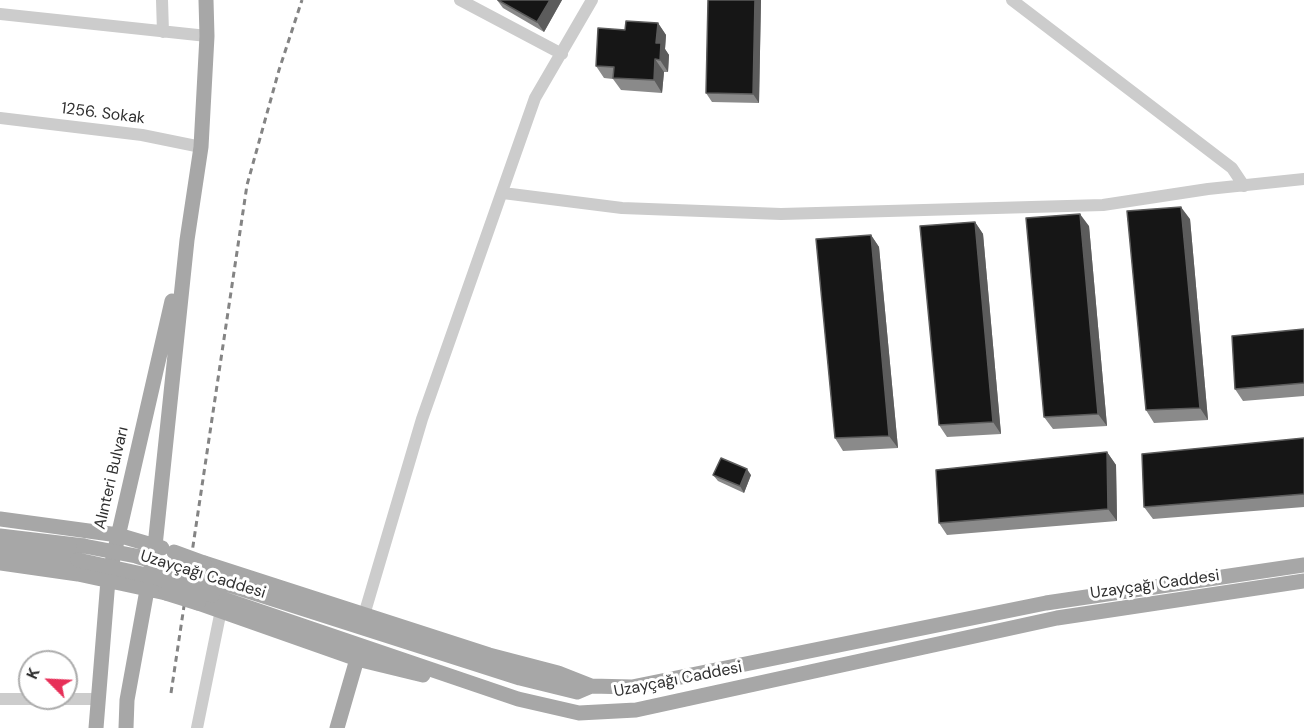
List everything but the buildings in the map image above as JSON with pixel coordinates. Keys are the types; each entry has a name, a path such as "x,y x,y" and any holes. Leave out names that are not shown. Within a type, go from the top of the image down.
{"main road":[{"name":"Alınteri Bulvarı","path":"126,728 127,700 155,546 187,240 201,147 207,36 206,0"},
{"name":"Alınteri Bulvarı","path":"96,728 96,699 108,580 187,240"},
{"path":"0,519 118,535 489,655 558,673 591,686"},
{"name":"Uzayçağı Caddesi","path":"0,536 81,553 487,689 579,713 636,710 1057,618 1304,581"},
{"name":"Uzayçağı Caddesi","path":"0,550 136,556 520,678 577,692 591,686 632,687 1046,603 1304,565"},
{"path":"0,564 108,580 166,593 221,610 357,659 487,689"},
{"path":"337,728 357,659"}],"street":[{"path":"162,0 163,32"},
{"path":"460,0 562,54"},
{"path":"364,615 422,419 535,98 592,0"},
{"path":"1012,0 1232,168 1244,186"},
{"path":"0,14 207,36"},
{"name":"1256. Sokak","path":"0,118 141,135 201,147"},
{"path":"502,193 622,208 761,214 1103,205 1208,189 1304,179"},
{"path":"197,728 221,610"},
{"path":"0,699 96,699"}],"railway":[{"path":"171,693 247,185 279,70 302,0"}]}
